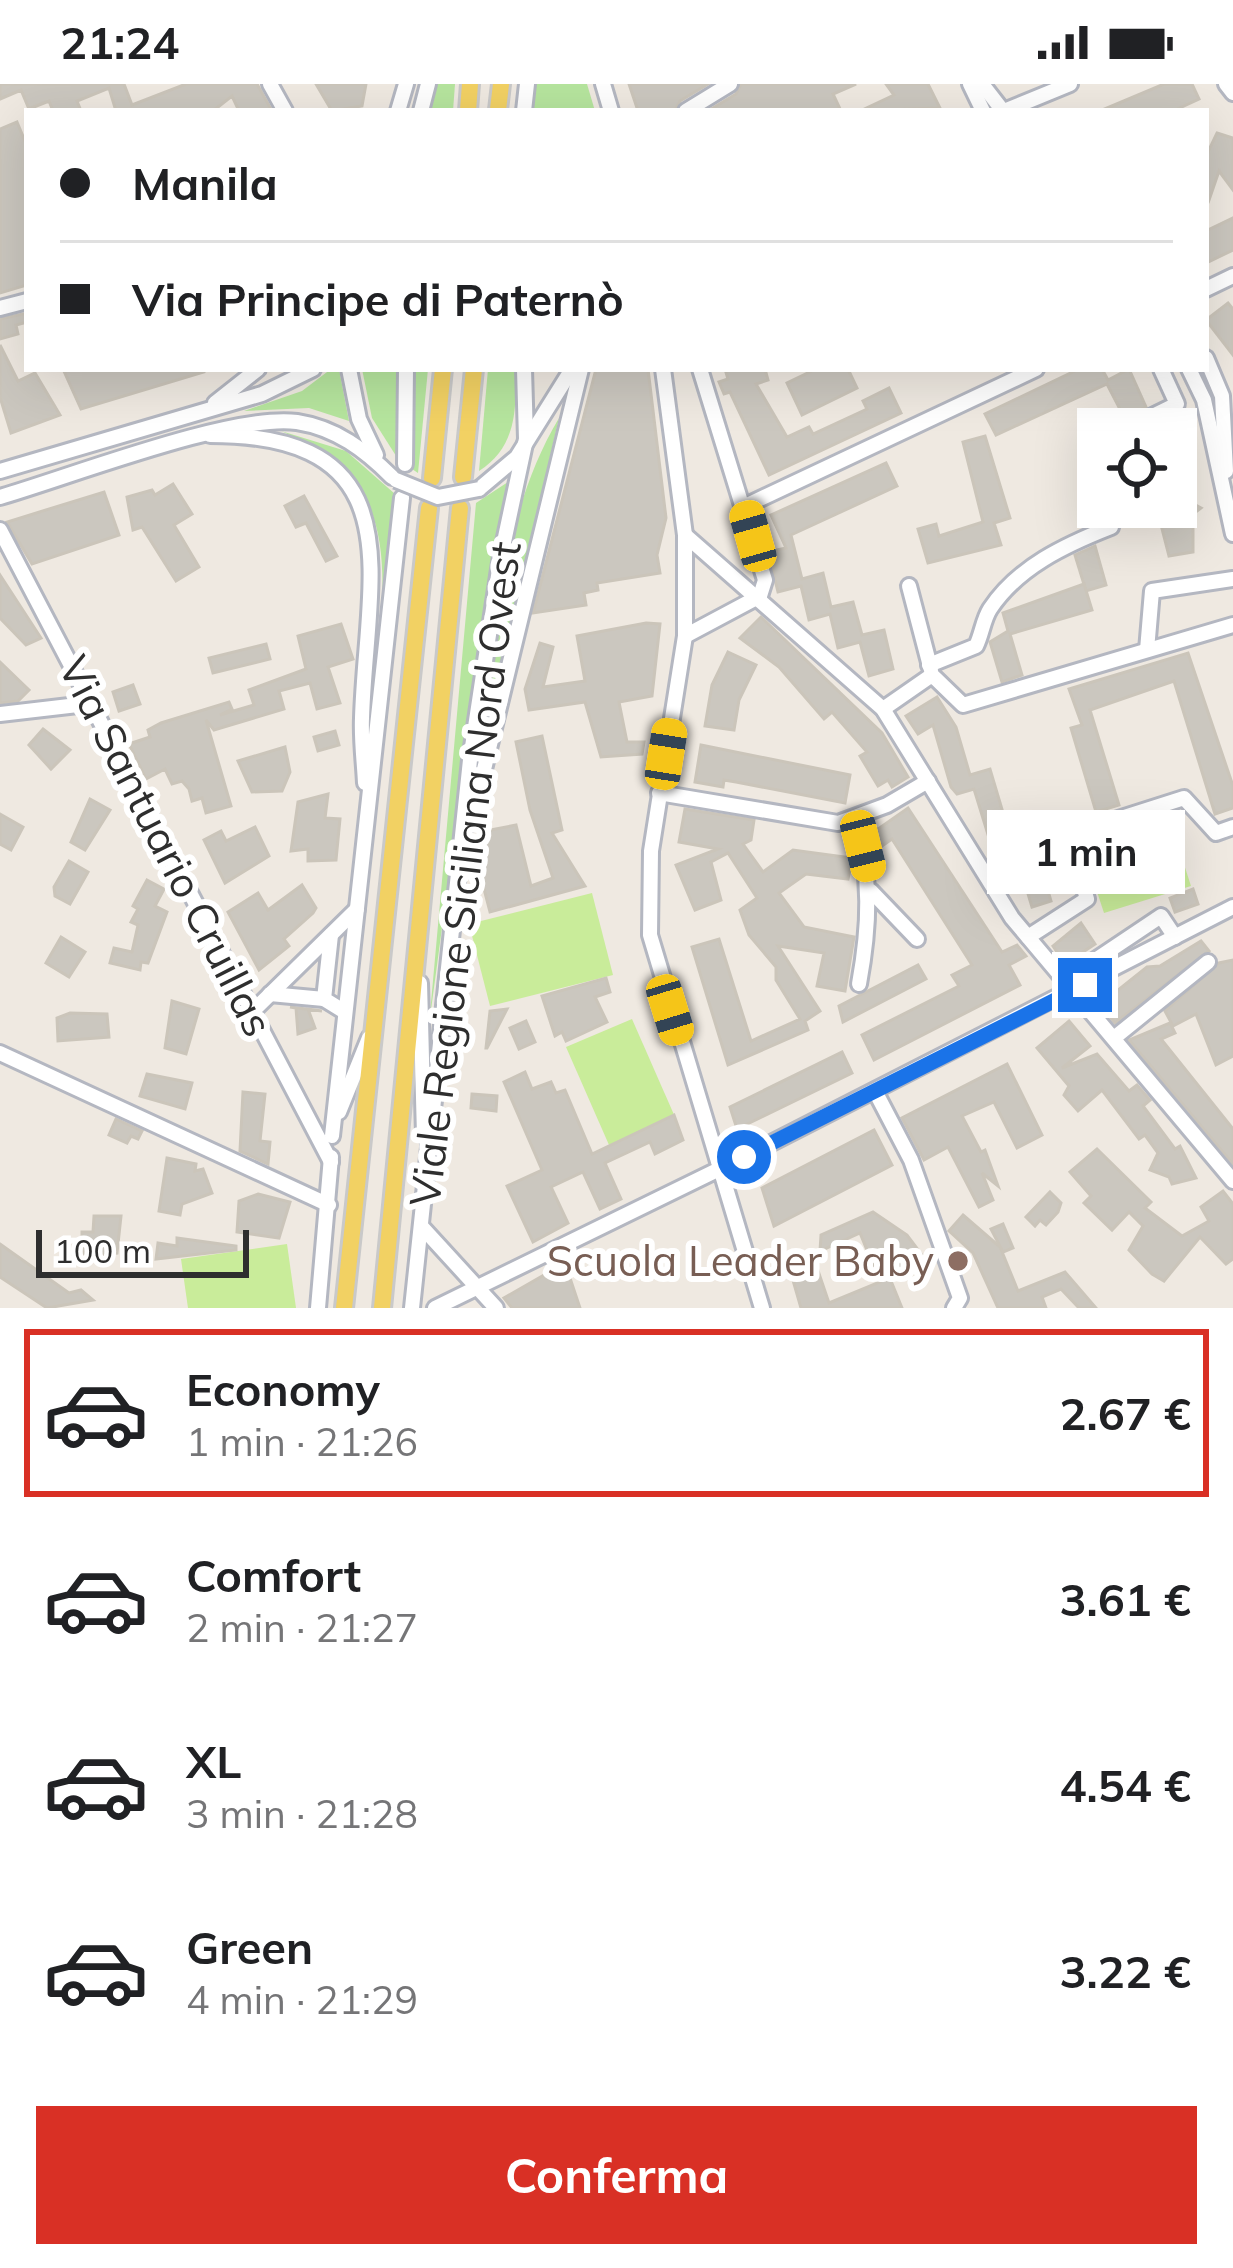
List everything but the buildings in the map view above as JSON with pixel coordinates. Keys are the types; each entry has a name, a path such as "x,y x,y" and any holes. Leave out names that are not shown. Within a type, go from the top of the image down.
{"main road":[{"path":"432,478 442,372"},
{"path":"471,483 474,372"},
{"name":"Viale Regione Siciliana Nord Ovest","path":"344,1308 379,1017 429,508"},
{"name":"Viale Regione Siciliana Nord Ovest","path":"382,1308 460,508"}],"street":[{"path":"691,108 730,84"},
{"path":"982,84 1007,108"},
{"path":"1014,108 1070,84"},
{"path":"1226,84 1233,93"},
{"path":"1209,362 1233,393"},
{"path":"1209,365 1222,396 1228,435 1225,457 1233,533"},
{"path":"202,411 254,372"},
{"path":"0,471 276,389 307,372"},
{"path":"351,372 364,432 394,478"},
{"path":"405,464 406,372"},
{"name":"Viale Regione Siciliana Nord Ovest","path":"412,1308 479,693 525,446 524,372"},
{"path":"553,399 561,372"},
{"path":"0,497 265,422 306,424 346,439 394,478 438,496 471,483 525,446 575,372"},
{"path":"450,946 480,782 576,372"},
{"path":"663,372 686,536 685,636 648,878 650,934 762,1308"},
{"path":"685,636 760,596 765,580 701,372"},
{"path":"745,506 1030,372"},
{"path":"1163,372 1178,404 1170,408"},
{"path":"1190,372 1204,400 1210,438 1225,457"},
{"path":"209,435 265,438 308,454 340,478 362,510 374,576 362,719 367,817"},
{"path":"1210,438 1228,435"},
{"path":"318,1308 332,1136 402,498"},
{"path":"883,709 931,670 976,646 987,615 1013,584 1045,558 1109,528"},
{"name":"Via Santuario Cruillas","path":"0,530 95,703 331,1162"},
{"path":"686,536 760,596 883,709 1028,938 1233,1181"},
{"path":"1147,650 1152,591 1233,579"},
{"path":"909,586 931,670 962,705 1233,626"},
{"path":"0,714 95,703"},
{"path":"659,793 838,823 856,819 928,781"},
{"path":"1028,938 1087,899 1068,835 1184,798 1216,833 1233,827"},
{"path":"856,819 871,890 859,984"},
{"path":"871,890 917,939"},
{"path":"434,1308 719,1170 1068,986 1233,907"},
{"path":"252,1012 357,909"},
{"path":"1068,986 1162,916 1175,937"},
{"path":"419,926 426,1188"},
{"path":"324,999 331,935"},
{"path":"1114,1038 1208,962"},
{"path":"271,994 324,999 345,1012"},
{"path":"332,1136 379,1017"},
{"path":"0,1054 329,1205"},
{"path":"875,1091 911,1160 959,1298 955,1308"},
{"path":"421,1226 496,1308"}],"green space":[{"path":"435,84 455,84 453,108 430,108"},
{"path":"535,84 587,84 594,108 533,108"},
{"path":"327,372 340,372 349,421 309,408 244,411 302,391"},
{"path":"363,372 398,372 398,459 372,418"},
{"path":"413,372 428,372 418,473 412,469"},
{"path":"488,372 515,372 512,426 501,451 479,471"},
{"path":"559,418 479,751 512,537 539,456"},
{"path":"281,431 346,451 395,494 382,604 380,544 365,498 333,461"},
{"path":"508,482 486,599 429,1025 476,503"},
{"path":"1171,824 1191,886 1104,913 1084,852"},
{"path":"592,893 613,975 490,1006 469,924"},
{"path":"632,1019 675,1117 609,1145 566,1047"},
{"path":"287,1244 296,1308 188,1308 181,1259"}],"place":[{"name":"Scuola Leader Baby","path":"958,1261"}],"route":[{"path":"744,1157 1085,985"}]}
